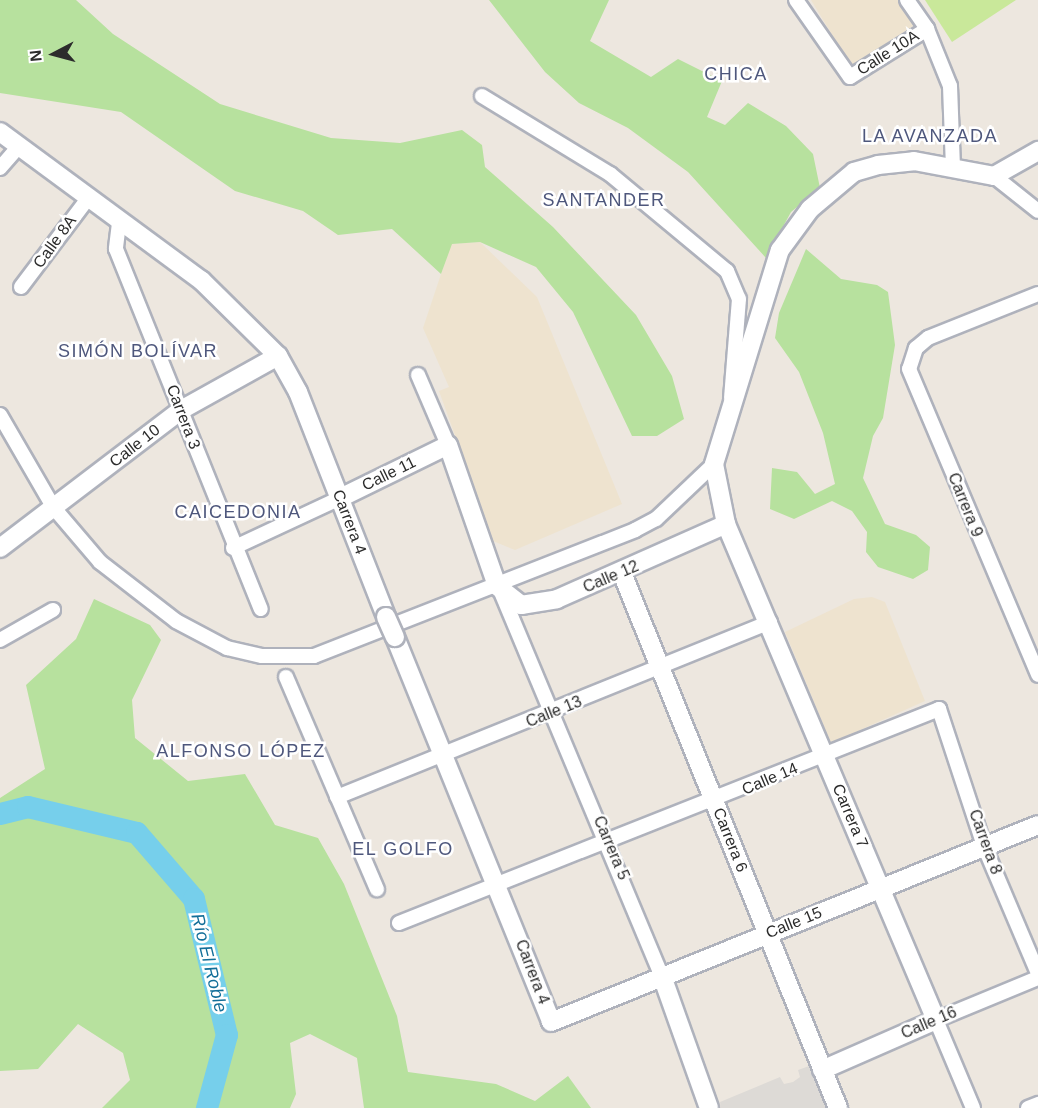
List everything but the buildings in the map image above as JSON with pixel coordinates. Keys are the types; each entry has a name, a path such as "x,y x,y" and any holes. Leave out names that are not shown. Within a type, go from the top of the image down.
{"main road":[{"name":"Carrera 4","path":"0,132 89,197 119,222 201,280 278,356 340,498 386,617 446,756 551,1022"},
{"path":"714,464 780,250 824,196 854,172 878,165 914,160 953,166 994,177 1038,151"},
{"name":"Calle 10","path":"0,548 181,410 278,356"},
{"name":"Calle 11","path":"340,498 448,445"},
{"name":"Carrera 5","path":"448,445 499,589"},
{"name":"Carrera 7","path":"714,464 726,524 770,622 936,1020"},
{"name":"Calle 12","path":"499,589 521,605 539,605 622,573 726,524"},
{"name":"Carrera 6","path":"622,573 838,1108"},
{"name":"Calle 15","path":"551,1022 1038,825"},
{"name":"Carrera 5","path":"662,976 710,1108"},
{"name":"Calle 16","path":"822,1070 936,1020"}],"street":[{"name":"Calle 10A","path":"796,0 850,77 927,29"},
{"path":"908,0 927,29 952,99 953,166"},
{"path":"482,96 610,174 727,271 739,299 730,388 733,408"},
{"path":"0,168 19,146"},
{"path":"994,177 1037,208"},
{"name":"Calle 8A","path":"21,287 89,197"},
{"name":"Carrera 3","path":"119,222 116,249 181,410 233,548 261,609"},
{"name":"Carrera 9","path":"1038,294 928,338 910,360 910,378 1038,675"},
{"name":"Carrera 5","path":"418,375 448,445"},
{"path":"0,415 54,508 100,561 157,609 240,653 314,656 499,589 656,519 714,464"},
{"name":"Calle 11","path":"233,548 340,498"},
{"name":"Carrera 5","path":"499,589 610,843 662,976"},
{"path":"0,640 53,610"},
{"name":"Calle 13","path":"337,797 661,670 770,622"},
{"path":"286,677 377,889"},
{"name":"Calle 14","path":"399,923 714,802 939,709"},
{"name":"Carrera 8","path":"939,709 984,846 1038,973"},
{"name":"Calle 16","path":"936,1020 1038,978"},
{"name":"Carrera 7","path":"936,1020 973,1108"},
{"path":"1028,1108 1038,1104"}],"shaded area":[{"path":"811,0 899,0 916,24 851,66"},
{"path":"480,242 537,297 622,504 515,550 493,541 439,391 449,387 423,328 451,244"},
{"path":"872,597 885,602 925,701 831,743 785,632 854,599"},
{"path":"812,1065 829,1108 721,1108 720,1102 780,1077 784,1084 793,1082 800,1077 798,1070"}],"green space":[{"path":"0,0 76,0 113,34 220,104 331,138 400,143 462,130 482,145 485,167 553,227 636,315 672,376 684,419 657,436 632,436 573,312 536,267 480,242 452,244 441,274 392,229 338,235 303,211 235,191 121,112 0,93"},
{"path":"489,0 609,0 590,41 651,77 678,59 722,81 707,117 725,125 748,103 786,126 813,154 820,188 791,212 766,258 688,172 628,128 579,103 545,72"},
{"path":"925,0 1016,0 952,42"},
{"path":"806,249 841,279 877,285 888,292 895,345 883,418 873,436 863,478 885,524 916,535 930,547 928,570 913,579 878,567 866,552 867,532 852,511 832,501 794,519 770,509 772,468 797,472 815,494 835,484 823,433 799,372 775,338 779,313"},
{"path":"94,599 150,625 161,640 132,700 135,738 188,781 245,774 275,825 318,838 344,884 397,1016 408,1072 496,1084 535,1101 568,1076 591,1108 364,1108 357,1058 310,1034 290,1043 296,1094 290,1108 102,1108 130,1080 123,1053 78,1024 38,1069 0,1071 0,798 45,769 26,685 76,639"}],"waterway":[{"name":"Río El Roble","path":"0,814 28,807 137,833 194,899 227,1035 207,1108"}],"district":[{"name":"CHICA","path":"736,74"},
{"name":"LA AVANZADA","path":"930,136"},
{"name":"SANTANDER","path":"604,200"},
{"name":"SIMÓN BOLÍVAR","path":"138,351"},
{"name":"CAICEDONIA","path":"238,512"},
{"name":"ALFONSO LÓPEZ","path":"241,751"},
{"name":"EL GOLFO","path":"403,849"}]}
